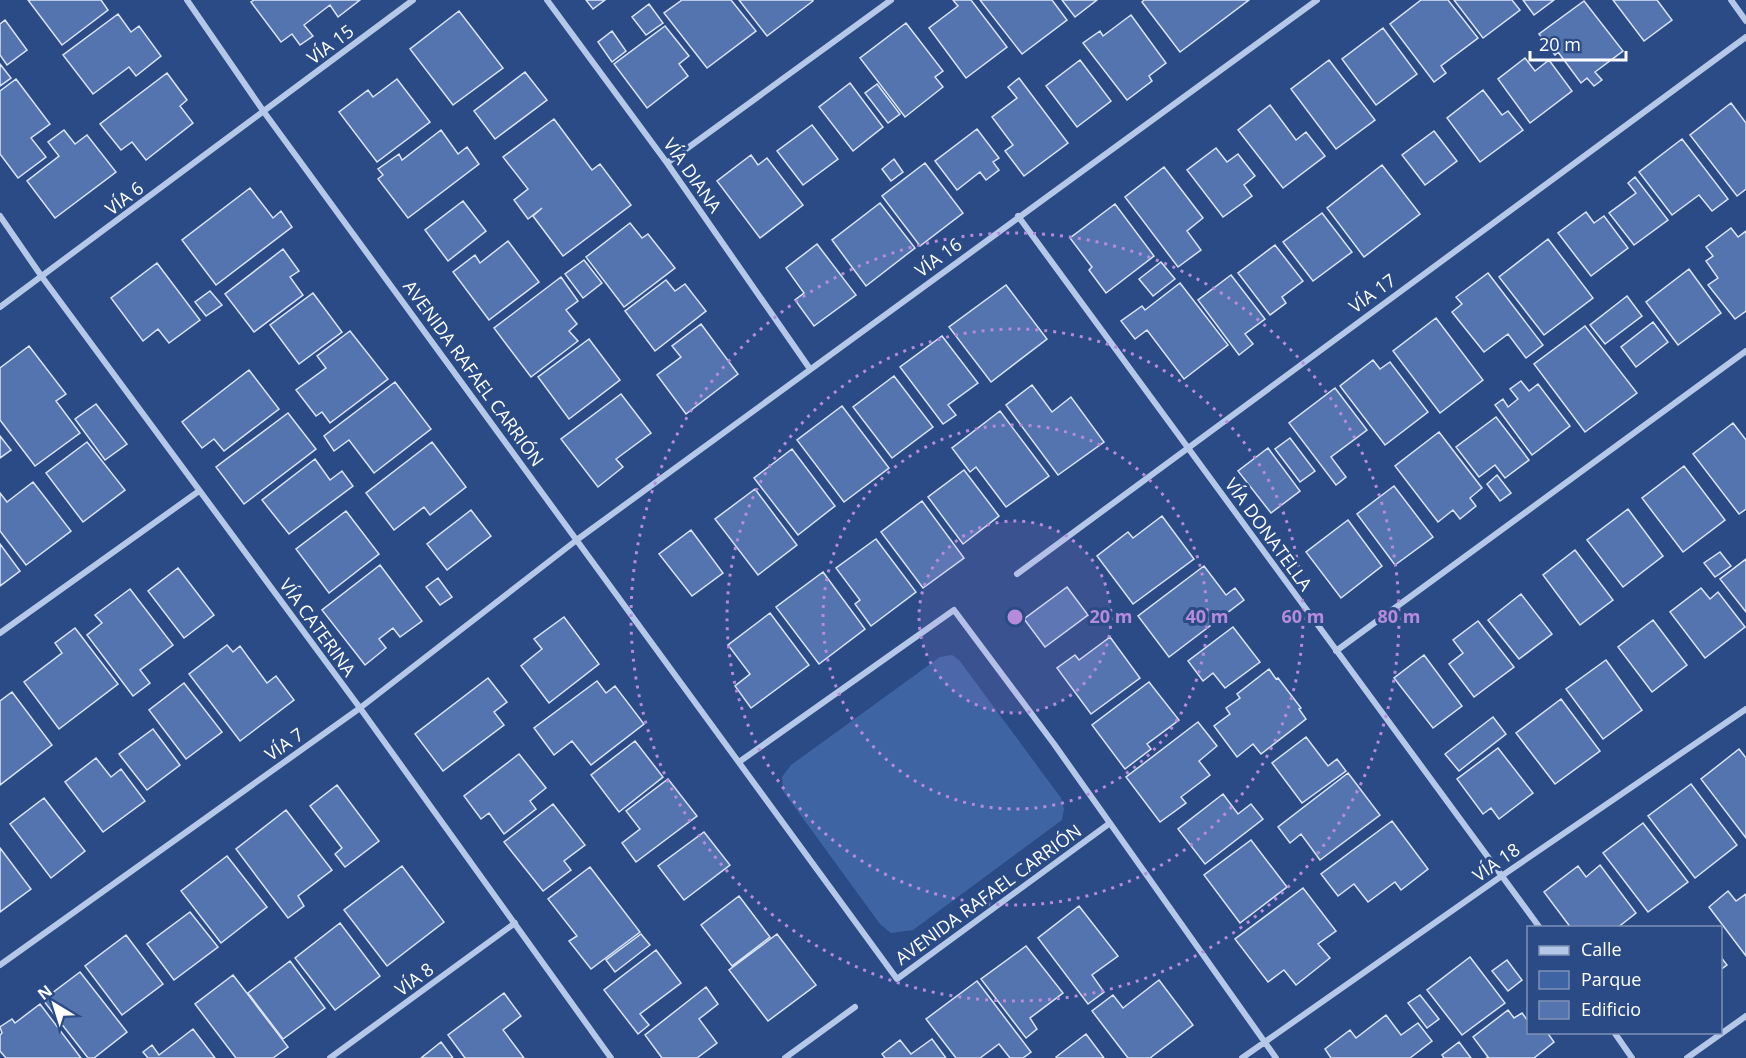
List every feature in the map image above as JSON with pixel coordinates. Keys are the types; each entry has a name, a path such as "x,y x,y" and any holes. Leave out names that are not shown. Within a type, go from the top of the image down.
{"street":[{"name":"AVENIDA RAFAEL CARRIÓN","path":"187,0 264,112 578,539 897,979 1110,823"},
{"name":"VÍA 15","path":"264,112 413,0"},
{"name":"VÍA DIANA","path":"548,0 667,163 810,369"},
{"path":"667,163 891,0"},
{"name":"VÍA 16","path":"578,539 1317,0"},
{"path":"1731,0 1746,21"},
{"name":"VÍA 17","path":"1017,574 1746,37"},
{"name":"VÍA 6","path":"0,307 264,112"},
{"name":"VÍA CATERINA","path":"0,216 42,277 360,708 611,1058"},
{"name":"VÍA DONATELLA","path":"1018,216 1539,926"},
{"path":"1336,651 1746,351"},
{"path":"0,633 199,490"},
{"name":"VÍA 7","path":"0,965 360,708 578,539"},
{"path":"739,762 954,610 1054,744 1276,1058"},
{"name":"VÍA 18","path":"1242,1058 1503,875 1746,709"},
{"name":"VÍA 8","path":"330,1058 515,923"},
{"path":"785,1058 855,1007"},
{"path":"1722,1033 1746,1016"},
{"path":"1615,1034 1632,1058"},
{"path":"1687,1058 1721,1034"}],"green space":[{"path":"952,655 959,660 1061,798 1064,809 1062,820 913,930 891,933 880,924 783,791 782,777 791,765 940,657"}],"building":[{"path":"28,0 101,0 108,10 62,45"},
{"path":"254,0 360,0 338,17 330,5 304,25 313,36 300,45 292,34 281,42 251,2"},
{"path":"586,0 605,0 593,9"},
{"path":"682,0 731,0 756,31 707,68 664,13"},
{"path":"739,0 813,0 813,1 767,36"},
{"path":"953,0 971,0 1007,47 966,78 929,28 958,6"},
{"path":"980,0 1052,0 1067,20 1022,54"},
{"path":"1062,0 1097,0 1075,17"},
{"path":"1144,0 1249,0 1180,52 1142,2"},
{"path":"1421,0 1448,0 1478,38 1441,66 1446,73 1434,82 1390,24"},
{"path":"1454,0 1512,0 1520,10 1483,38"},
{"path":"1523,0 1554,0 1534,15"},
{"path":"1613,0 1657,0 1672,20 1644,41"},
{"path":"1584,1 1623,51 1595,72 1602,80 1594,86 1587,78 1581,83 1558,52 1555,55 1539,34"},
{"path":"649,4 663,23 646,35 632,17"},
{"path":"459,11 503,68 453,105 410,49"},
{"path":"118,14 131,32 139,26 161,56 136,76 129,67 93,94 63,55"},
{"path":"1131,15 1166,63 1149,76 1152,81 1127,100 1083,43 1100,31 1103,36"},
{"path":"5,20 27,50 7,65 0,55 0,24"},
{"path":"906,23 943,71 935,77 943,87 905,117 860,58"},
{"path":"665,26 689,56 679,64 688,76 647,108 614,64"},
{"path":"1383,28 1417,74 1376,105 1342,59"},
{"path":"612,31 626,51 612,62 598,42"},
{"path":"1525,58 1535,71 1549,60 1572,91 1530,123 1498,79"},
{"path":"1080,60 1111,101 1077,127 1046,86"},
{"path":"1329,60 1375,120 1336,149 1291,89"},
{"path":"0,64 11,78 0,86"},
{"path":"525,72 547,100 495,139 474,111"},
{"path":"167,73 187,100 180,106 193,123 146,160 132,142 121,150 100,124"},
{"path":"1019,78 1068,143 1024,176 1005,151 1013,145 992,117 1017,98 1008,87"},
{"path":"16,79 50,124 31,138 46,157 18,178 0,154 0,91"},
{"path":"397,79 430,122 377,162 339,112 368,90 373,97"},
{"path":"850,83 883,127 853,151 819,107"},
{"path":"877,84 900,114 888,123 865,93"},
{"path":"1483,90 1502,115 1508,111 1523,130 1480,162 1447,118"},
{"path":"1731,103 1746,123 1746,189 1737,196 1690,135"},
{"path":"1270,105 1296,140 1306,132 1325,156 1283,188 1238,130"},
{"path":"554,119 592,170 600,164 631,205 563,256 533,216 542,208 528,219 514,200 528,189 503,157"},
{"path":"812,125 838,159 803,185 777,151"},
{"path":"977,129 999,158 993,162 999,170 986,180 980,172 957,190 935,161"},
{"path":"64,130 75,144 87,135 116,172 55,218 27,181 59,156 48,142"},
{"path":"441,130 458,154 467,147 479,164 408,218 378,179 383,175 378,169 399,154 402,160"},
{"path":"1434,131 1457,161 1425,185 1402,155"},
{"path":"1682,139 1728,199 1712,211 1699,195 1672,215 1639,172"},
{"path":"1216,148 1227,162 1238,154 1255,176 1244,185 1252,196 1223,217 1187,170"},
{"path":"751,155 758,165 767,158 803,205 760,238 717,181"},
{"path":"894,159 903,172 891,181 882,169"},
{"path":"925,163 963,213 920,246 882,196"},
{"path":"1382,165 1420,214 1364,257 1327,208"},
{"path":"1164,167 1203,218 1187,231 1201,250 1178,267 1125,197"},
{"path":"1635,177 1668,220 1634,245 1609,213 1636,193 1628,183"},
{"path":"250,188 273,218 281,211 292,227 216,285 182,240"},
{"path":"463,201 486,231 448,261 425,230"},
{"path":"880,203 915,248 866,286 832,240"},
{"path":"1115,204 1154,256 1106,293 1089,270 1092,267 1070,238"},
{"path":"1586,212 1594,223 1604,216 1628,248 1591,276 1558,233"},
{"path":"1322,213 1352,252 1313,281 1283,242"},
{"path":"630,223 642,238 648,234 675,268 624,307 586,257"},
{"path":"1731,228 1738,237 1746,231 1746,311 1735,319 1708,285 1718,278 1706,261 1713,256 1706,247"},
{"path":"1548,239 1593,298 1544,335 1499,277"},
{"path":"508,241 539,282 489,320 453,272 475,255 480,263"},
{"path":"817,244 856,295 814,326 795,300 804,293 786,268"},
{"path":"1275,245 1303,281 1282,297 1286,303 1270,315 1238,273"},
{"path":"283,249 299,271 290,277 303,295 254,332 225,294"},
{"path":"584,260 602,283 583,298 565,274"},
{"path":"1161,262 1175,279 1153,296 1139,279"},
{"path":"157,263 200,320 169,343 158,329 143,341 111,298"},
{"path":"1689,269 1721,313 1678,345 1646,302"},
{"path":"1488,273 1543,345 1526,358 1508,334 1484,352 1452,312 1462,304 1456,297"},
{"path":"1231,275 1265,319 1245,334 1253,344 1239,355 1198,300"},
{"path":"561,277 578,301 566,310 577,324 569,331 578,341 531,377 494,328"},
{"path":"666,280 675,291 685,284 706,311 655,351 625,311"},
{"path":"1180,283 1228,345 1184,379 1147,330 1135,339 1121,321 1142,306 1145,310"},
{"path":"1006,285 1047,339 991,382 949,327"},
{"path":"210,291 222,305 206,316 195,302"},
{"path":"313,293 342,332 299,364 270,325"},
{"path":"1627,296 1642,316 1605,344 1590,325"},
{"path":"1436,318 1483,380 1440,413 1393,351"},
{"path":"1653,322 1668,342 1636,367 1621,347"},
{"path":"701,324 738,374 686,414 657,375 681,357 672,346"},
{"path":"1585,326 1637,393 1585,432 1534,364"},
{"path":"350,331 388,379 330,423 322,412 316,416 296,390 326,368 317,356"},
{"path":"942,336 978,383 948,405 956,415 943,424 900,367"},
{"path":"589,339 620,380 569,419 538,377"},
{"path":"29,346 66,394 56,401 80,433 35,466 0,420 0,368"},
{"path":"1373,360 1380,369 1390,362 1428,412 1385,445 1340,386"},
{"path":"249,370 279,409 224,451 214,439 202,448 182,422"},
{"path":"894,376 933,427 892,458 853,407"},
{"path":"1521,381 1529,391 1538,384 1570,426 1532,455 1495,405 1503,399 1508,407 1518,399 1510,389"},
{"path":"395,382 431,429 374,473 349,440 334,451 324,436"},
{"path":"1032,385 1052,412 1071,397 1104,442 1058,475 1006,405"},
{"path":"1335,388 1367,430 1331,457 1346,477 1336,485 1289,423"},
{"path":"621,394 651,433 616,459 623,467 598,487 561,439"},
{"path":"96,404 127,444 105,460 75,419"},
{"path":"842,406 889,468 844,502 797,440"},
{"path":"1000,411 1049,476 1006,507 976,467 970,472 952,448"},
{"path":"288,413 316,449 244,504 216,467"},
{"path":"1496,417 1529,460 1505,478 1495,465 1479,477 1456,447"},
{"path":"1733,423 1746,440 1746,509 1739,514 1693,454"},
{"path":"1439,432 1482,488 1470,498 1476,506 1460,519 1453,510 1438,522 1395,466"},
{"path":"0,436 11,450 0,458"},
{"path":"1290,438 1315,471 1300,482 1275,449"},
{"path":"87,442 125,490 83,522 46,473"},
{"path":"432,442 466,487 430,515 424,507 394,530 366,493"},
{"path":"1268,448 1300,491 1271,513 1238,471"},
{"path":"792,449 835,506 798,535 754,478"},
{"path":"315,459 330,480 342,471 353,486 289,534 262,500"},
{"path":"1684,466 1725,520 1683,552 1642,498"},
{"path":"964,470 999,516 963,544 928,497"},
{"path":"1497,475 1511,493 1500,501 1487,484"},
{"path":"33,482 71,531 26,565 0,531 0,493 7,502"},
{"path":"1394,486 1433,537 1395,565 1357,514"},
{"path":"755,489 797,545 758,575 715,519"},
{"path":"922,501 964,558 923,588 881,532"},
{"path":"1628,509 1663,556 1623,587 1587,540"},
{"path":"471,510 491,536 447,570 427,544"},
{"path":"346,511 379,554 329,593 296,549"},
{"path":"1162,516 1194,559 1133,604 1097,556 1128,532 1133,538"},
{"path":"1348,520 1382,566 1341,598 1306,552"},
{"path":"691,530 723,573 692,596 659,554"},
{"path":"876,539 916,592 871,626 855,604 860,600 836,568"},
{"path":"0,544 20,571 0,586"},
{"path":"1575,550 1613,600 1580,625 1543,575"},
{"path":"1720,552 1731,566 1715,577 1704,563"},
{"path":"1746,559 1746,612 1720,579"},
{"path":"380,565 422,621 400,637 393,628 379,639 386,648 365,665 322,610"},
{"path":"1204,566 1226,595 1235,588 1244,600 1169,657 1138,616"},
{"path":"178,568 214,615 184,638 148,591"},
{"path":"823,572 865,629 819,664 776,607"},
{"path":"438,578 452,597 440,605 426,587"},
{"path":"1067,587 1088,615 1045,647 1024,619"},
{"path":"1701,588 1710,599 1718,592 1745,627 1705,658 1670,612"},
{"path":"130,589 173,645 140,670 150,683 133,696 87,635 102,623 95,615"},
{"path":"1521,594 1552,634 1519,659 1488,620"},
{"path":"770,613 809,665 751,708 735,686 750,674 728,645"},
{"path":"564,617 599,664 549,703 521,666 542,649 534,639"},
{"path":"1653,620 1687,665 1652,692 1618,647"},
{"path":"1478,621 1514,667 1474,697 1449,664 1463,653 1453,640"},
{"path":"1233,627 1260,662 1225,688 1213,673 1203,681 1188,661"},
{"path":"75,628 118,684 59,729 24,682 62,653 55,643"},
{"path":"1110,637 1140,678 1091,714 1057,668 1075,655 1079,660"},
{"path":"227,645 233,652 240,646 267,683 276,676 294,700 240,741 189,674"},
{"path":"1424,655 1462,706 1433,728 1394,678"},
{"path":"1606,660 1642,710 1603,739 1566,689"},
{"path":"1269,669 1301,708 1299,709 1306,719 1261,754 1253,744 1237,757 1214,726 1230,714 1226,708 1240,698 1237,694"},
{"path":"488,678 507,702 494,712 504,725 443,771 415,734"},
{"path":"597,681 606,693 615,686 644,724 591,765 572,741 554,755 534,728"},
{"path":"1149,682 1179,720 1147,744 1151,749 1125,769 1092,725"},
{"path":"184,683 222,732 186,759 149,710"},
{"path":"12,692 52,745 0,785 0,701"},
{"path":"1561,699 1600,751 1555,784 1516,733"},
{"path":"1493,717 1506,734 1459,771 1445,754"},
{"path":"1198,722 1217,746 1199,761 1210,775 1181,797 1186,803 1160,822 1126,777"},
{"path":"153,729 180,765 147,790 119,754"},
{"path":"1306,737 1328,766 1337,759 1346,771 1302,803 1272,763"},
{"path":"635,741 663,777 619,812 591,775"},
{"path":"1498,748 1533,793 1499,819 1491,808 1483,814 1457,779"},
{"path":"1739,749 1746,758 1746,838 1701,779"},
{"path":"519,754 546,788 530,801 536,809 504,834 489,813 481,819 464,796"},
{"path":"96,758 111,777 121,769 145,801 103,832 65,782"},
{"path":"1348,773 1380,815 1320,860 1301,834 1290,843 1278,827"},
{"path":"668,779 697,816 636,862 622,843 640,829 626,811"},
{"path":"1691,784 1737,845 1695,878 1648,816"},
{"path":"337,785 379,841 345,867 335,854 342,848 310,806"},
{"path":"1223,794 1238,814 1251,804 1263,819 1205,864 1178,829"},
{"path":"44,798 85,851 51,878 10,824"},
{"path":"553,804 585,845 564,861 571,870 543,891 504,842"},
{"path":"286,810 332,870 298,896 304,906 288,918 236,849"},
{"path":"1392,821 1428,869 1401,890 1395,882 1368,902 1354,884 1338,896 1321,874"},
{"path":"1643,823 1688,882 1648,912 1603,853"},
{"path":"704,832 730,865 684,900 658,866"},
{"path":"1251,840 1287,887 1240,923 1204,875"},
{"path":"0,848 31,889 0,912"},
{"path":"227,856 267,907 221,943 181,891"},
{"path":"1600,865 1636,913 1620,926 1570,926 1544,892 1578,866 1586,877"},
{"path":"402,866 444,922 387,966 344,910"},
{"path":"590,867 640,932 591,969 569,941 577,936 548,899"},
{"path":"1303,888 1336,931 1318,944 1330,958 1296,985 1284,970 1268,982 1235,939"},
{"path":"1728,891 1736,901 1746,894 1746,956 1709,907"},
{"path":"739,896 770,937 732,966 701,925"},
{"path":"1079,906 1118,956 1092,975 1104,992 1088,1004 1038,938"},
{"path":"190,912 218,947 174,980 147,944"},
{"path":"340,923 380,976 335,1010 295,958"},
{"path":"641,934 650,945 615,972 606,960"},
{"path":"777,934 816,985 768,1021 729,970"},
{"path":"126,935 163,984 122,1015 85,966"},
{"path":"1026,946 1063,993 1030,1018 1037,1029 1026,1038 981,979"},
{"path":"656,950 681,983 640,1014 649,1025 638,1034 604,990"},
{"path":"1470,957 1505,1003 1462,1035 1427,990"},
{"path":"1722,959 1727,965 1722,969"},
{"path":"1507,960 1522,980 1508,991 1492,971"},
{"path":"290,961 325,1008 283,1039 248,993"},
{"path":"80,972 127,1032 94,1058 88,1058 43,1000"},
{"path":"233,975 288,1047 273,1058 236,1058 195,1004"},
{"path":"1159,980 1193,1025 1150,1058 1128,1058 1092,1011 1113,995 1123,1008"},
{"path":"977,981 1031,1052 1023,1058 1010,1058 999,1044 980,1058 956,1058 926,1019"},
{"path":"706,987 718,1004 699,1019 717,1043 697,1058 662,1058 645,1035"},
{"path":"504,993 521,1016 503,1030 524,1058 465,1058 448,1035"},
{"path":"1420,995 1439,1019 1427,1028 1408,1003"},
{"path":"40,1004 81,1058 6,1058 0,1051 2,1033 0,1027 12,1019 15,1023"},
{"path":"1508,1010 1514,1018 1522,1013 1527,1020 1527,1034 1548,1034 1554,1042 1534,1058 1486,1058 1488,1057 1473,1037"},
{"path":"1386,1015 1401,1035 1418,1023 1432,1041 1410,1058 1331,1058 1325,1049 1350,1030 1356,1038"},
{"path":"193,1029 215,1058 148,1058 143,1052 152,1045 159,1055"},
{"path":"1086,1034 1104,1058 1056,1057"},
{"path":"932,1039 946,1058 885,1058 882,1054 900,1040 911,1054"},
{"path":"441,1042 453,1058 421,1058"},
{"path":"1459,1042 1471,1058 1444,1058 1442,1055"}]}
